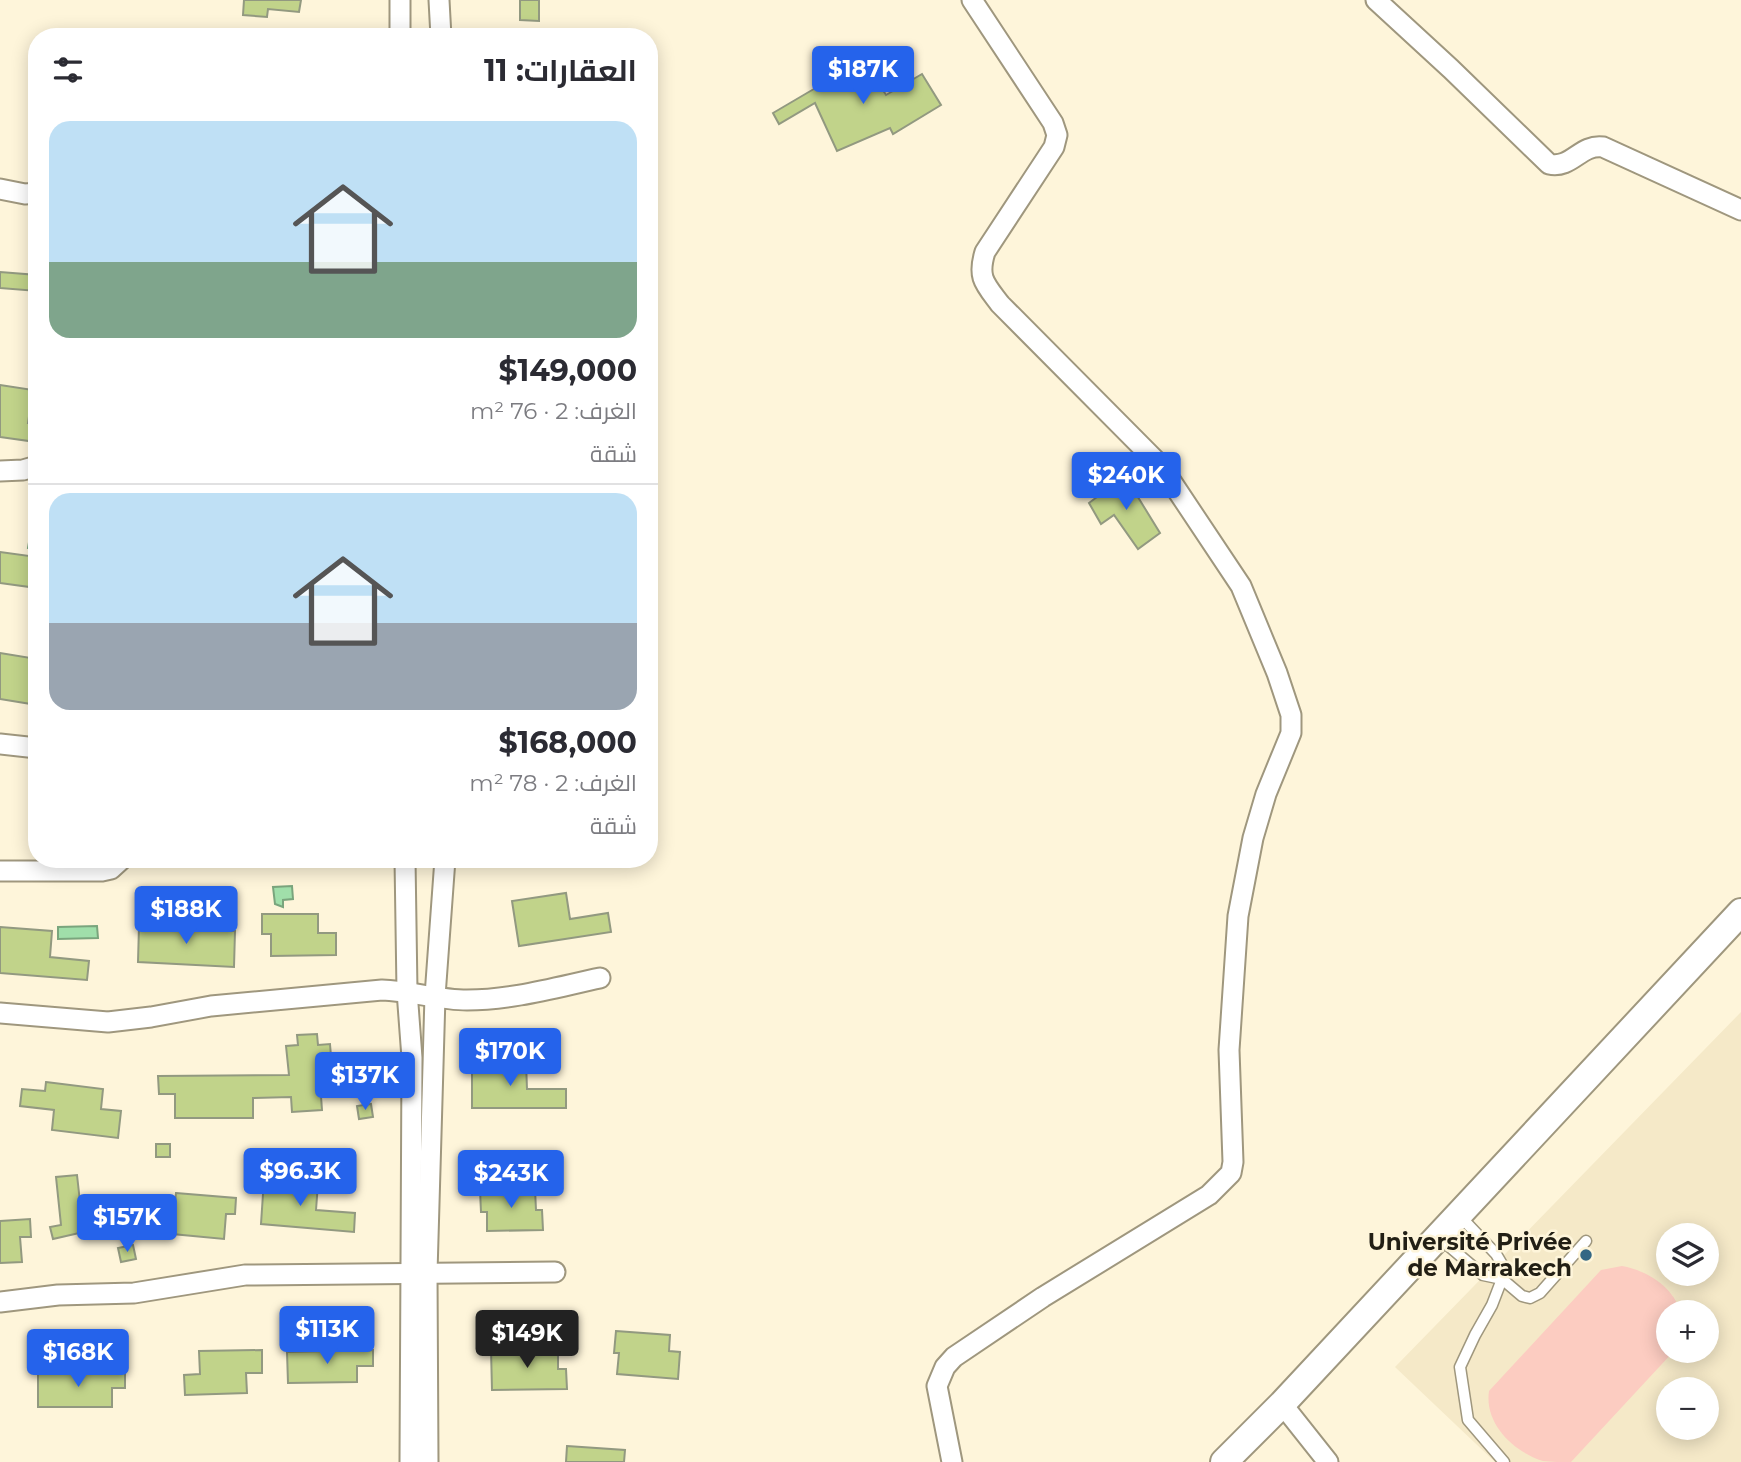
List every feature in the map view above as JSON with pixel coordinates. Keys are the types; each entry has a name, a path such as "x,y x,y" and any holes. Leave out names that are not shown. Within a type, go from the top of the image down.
{"main road":[{"path":"1224,1462 1282,1404 1741,912"}],"street":[{"path":"400,0 400,28"},
{"path":"439,0 441,28"},
{"path":"952,1462 937,1386 945,1367 954,1357 1043,1297 1209,1195 1231,1173 1233,1162 1229,1050 1238,916 1253,838 1266,794 1291,733 1290,715 1277,673 1241,586 1198,520 1161,466 1000,304 982,281 985,252 1054,147 1056,135 1053,123 972,0"},
{"path":"1376,0 1549,164 1567,164 1587,148 1603,147 1741,210"},
{"path":"0,189 28,194"},
{"path":"0,471 11,472 28,468"},
{"path":"0,744 28,747"},
{"path":"0,871 102,871 112,868"},
{"path":"405,868 407,991 428,1462"},
{"path":"410,1462 444,868"},
{"path":"0,1013 108,1022 211,1006 382,990 466,1000 486,999 600,978"},
{"path":"0,1302 58,1295 134,1293 245,1275 555,1272"},
{"path":"1282,1404 1328,1462"}],"lane":[{"path":"1458,1214 1503,1266 1502,1279 1492,1305 1460,1367 1468,1420 1504,1462"},
{"path":"1437,1237 1483,1275 1502,1279 1521,1296 1534,1297 1586,1241"}],"shaded area":[{"path":"292,886 293,899 283,900 283,907 275,904 273,887"},
{"path":"97,926 98,938 58,939 58,927"},
{"name":"Université Privée de Marrakech","path":"1741,1012 1741,1462 1495,1462 1395,1367"},
{"path":"1622,1266 1641,1272 1656,1280 1656,1286 1664,1286 1672,1295 1675,1300 1656,1300 1656,1363 1663,1363 1571,1462 1543,1461 1522,1451 1503,1435 1491,1415 1489,1391 1601,1270"}],"building":[{"path":"244,0 301,0 299,12 268,9 267,17 243,15"},
{"path":"520,0 539,0 539,21 520,20"},
{"path":"853,66 860,77 870,69 886,95 922,74 941,105 893,134 890,128 837,151 815,103 779,124 773,113"},
{"path":"0,272 28,274 28,290 0,288"},
{"path":"0,385 28,389 28,441 0,437"},
{"path":"1125,476 1160,533 1138,549 1114,515 1101,524 1089,503"},
{"path":"0,552 28,556 28,587 0,583"},
{"path":"0,653 28,658 28,704 0,699"},
{"path":"566,893 570,919 608,913 611,932 519,946 512,901"},
{"path":"262,914 318,914 318,933 336,933 336,955 271,956 271,934 262,934"},
{"path":"139,926 235,931 234,967 138,962"},
{"path":"0,927 52,931 50,957 89,961 87,980 0,973"},
{"path":"317,1034 318,1045 330,1044 333,1081 320,1082 322,1110 292,1112 291,1097 253,1098 253,1118 175,1118 175,1094 159,1094 158,1076 289,1075 286,1046 298,1045 297,1035"},
{"path":"472,1062 526,1062 527,1089 566,1089 566,1108 472,1108"},
{"path":"46,1082 103,1089 101,1109 121,1111 118,1138 52,1130 54,1110 20,1106 22,1089 45,1091"},
{"path":"371,1104 373,1117 359,1119 357,1106"},
{"path":"156,1144 170,1144 170,1157 156,1157"},
{"path":"77,1175 80,1202 98,1200 101,1228 53,1239 50,1227 61,1225 56,1177"},
{"path":"264,1179 318,1183 316,1210 355,1213 354,1232 261,1224"},
{"path":"535,1189 536,1210 542,1210 543,1230 487,1231 487,1212 481,1212 480,1190"},
{"path":"176,1193 236,1198 235,1214 226,1214 224,1239 162,1233 164,1212 174,1213"},
{"path":"30,1219 31,1237 20,1237 22,1262 0,1263 0,1221"},
{"path":"133,1245 136,1259 121,1262 118,1248"},
{"path":"616,1331 670,1335 669,1351 680,1352 678,1379 617,1374 619,1353 614,1353"},
{"path":"558,1348 558,1369 566,1369 567,1389 492,1390 491,1349"},
{"path":"262,1350 262,1373 246,1373 247,1393 185,1395 184,1375 200,1374 199,1351"},
{"path":"373,1350 373,1366 357,1366 357,1382 288,1383 287,1352"},
{"path":"38,1372 125,1373 125,1388 112,1388 112,1407 38,1407"},
{"path":"567,1446 625,1450 624,1462 566,1462"}],"place":[{"name":"Université Privée de Marrakech","path":"1586,1255"}]}
